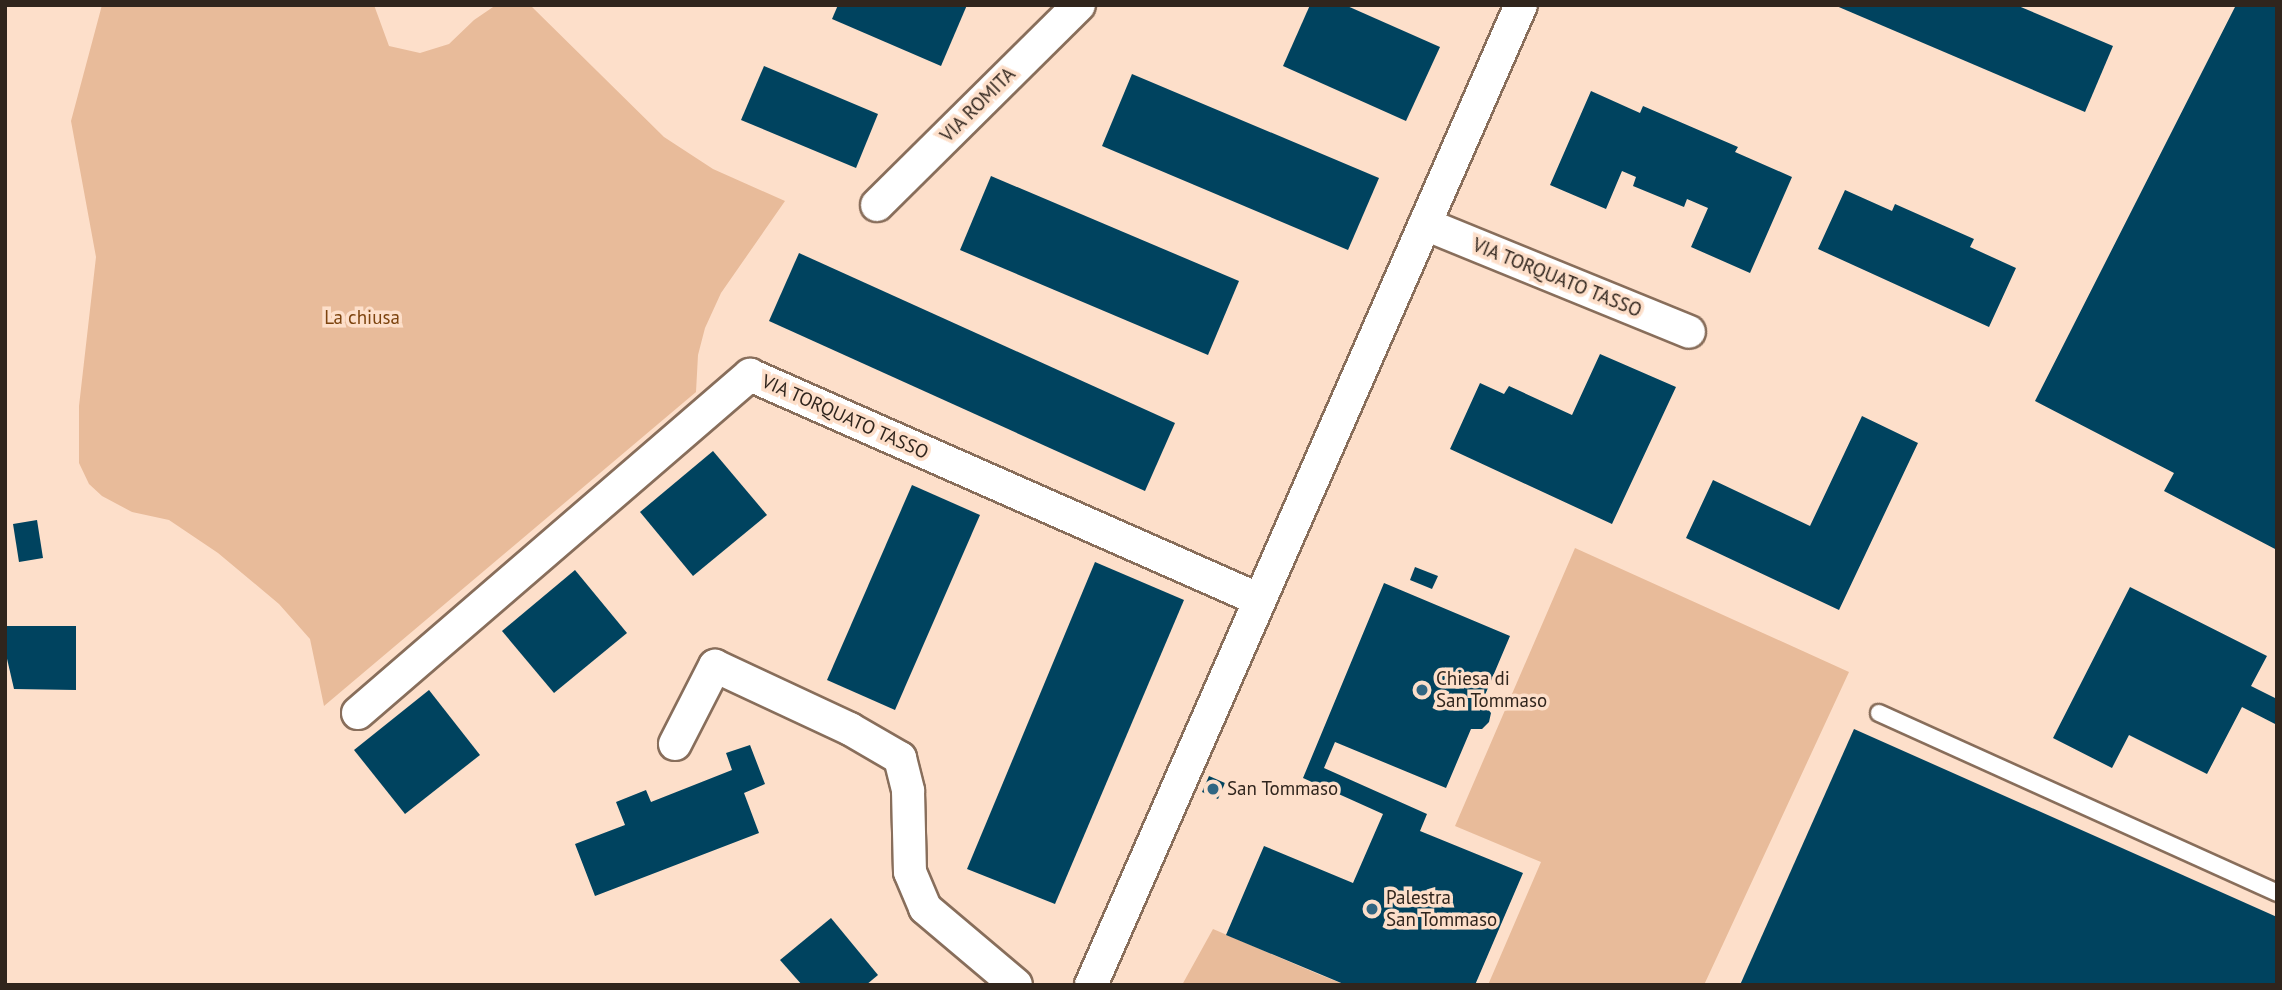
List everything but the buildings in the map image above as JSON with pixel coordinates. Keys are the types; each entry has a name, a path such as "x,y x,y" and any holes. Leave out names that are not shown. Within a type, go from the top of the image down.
{"street":[{"name":"VIA ROMITA","path":"877,205 1079,5"},
{"path":"1091,985 1521,5"},
{"name":"VIA TORQUATO TASSO","path":"1424,224 1689,332"},
{"name":"VIA TORQUATO TASSO","path":"358,713 750,375 1260,600"},
{"path":"675,744 715,666 850,729 900,758 908,791 910,872 925,908 1016,985"}],"lane":[{"path":"1879,713 2277,893"}],"green space":[{"name":"La chiusa","path":"102,5 374,5 389,46 420,53 449,44 474,20 496,5 530,5 664,137 713,169 785,201 721,293 705,328 698,355 696,392 324,706 310,639 279,604 218,553 169,520 132,512 102,496 89,484 79,463 79,406 96,257 71,121"},
{"path":"1575,548 1849,672 1704,985 1488,985 1541,862 1455,826"},
{"path":"1213,929 1318,974 1346,985 1182,985"}],"place":[{"name":"Chiesa di San Tommaso","path":"1422,690"},
{"name":"San Tommaso","path":"1213,789"},
{"name":"Palestra San Tommaso","path":"1372,909"}]}
